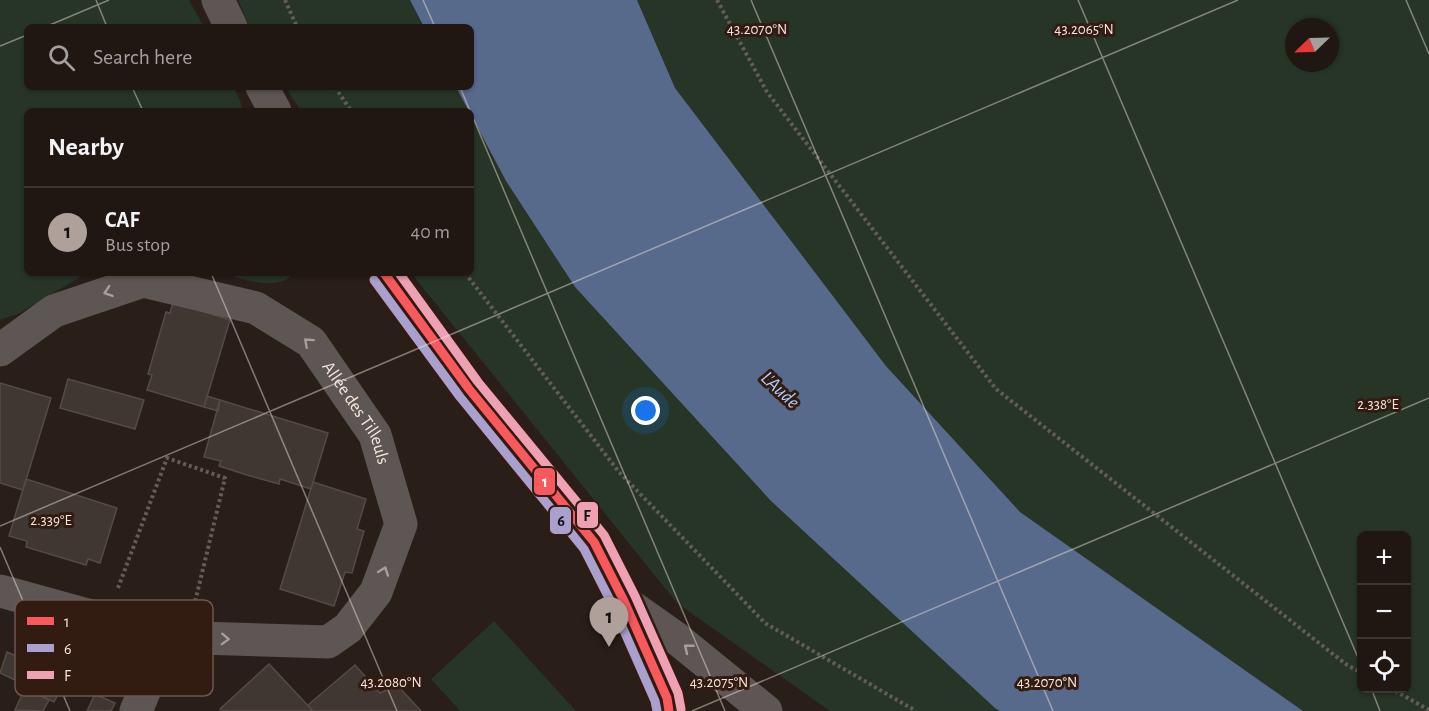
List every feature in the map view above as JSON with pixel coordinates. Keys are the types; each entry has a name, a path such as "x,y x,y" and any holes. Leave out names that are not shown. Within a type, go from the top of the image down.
{"street":[{"path":"218,0 230,24"},
{"path":"264,90 273,108"},
{"path":"386,276 469,390 594,542 624,601 667,698 669,711"},
{"name":"Allée des Tilleuls","path":"0,350 54,311 142,280 256,308 311,342 375,435 401,524 376,592 348,628 328,642 213,638"},
{"name":"Allée des Tilleuls","path":"0,591 33,600"},
{"path":"624,601 676,638 766,711"},
{"path":"136,711 144,696"}],"path":[{"path":"285,0 296,24"},
{"path":"717,0 767,92 996,389 1347,665 1357,670"},
{"path":"337,90 349,108"},
{"path":"467,276 619,472 765,623 916,711"},
{"path":"114,600 167,458 225,478 187,600"},
{"path":"1399,693 1429,710"}],"green space":[{"path":"0,0 189,0 202,24 24,24 24,90 235,90 243,108 24,108 24,276 82,276 20,313 0,320"},
{"path":"238,0 410,0 422,24 248,24"},
{"path":"637,0 1429,0 1429,711 1303,711 1020,512 886,366 675,88"},
{"path":"287,90 458,90 467,108 299,108"},
{"path":"474,121 506,181 575,287 771,501 1000,711 830,711 677,603 413,276 474,276"},
{"path":"233,276 290,276 279,282 250,281"},
{"path":"494,621 576,711 460,711 431,679"}],"water":[{"name":"L'Aude","path":"410,0 637,0 675,88 886,366 1020,512 1303,711 1000,711 995,708 771,501 575,287 506,181 474,121 474,108 467,108 458,90 474,90 474,24 422,24"}],"building":[{"path":"173,302 230,320 204,407 147,390 152,375 148,374 166,312 170,313"},
{"path":"68,379 144,400 135,429 60,408"},
{"path":"0,383 51,398 23,490 0,483"},
{"path":"207,396 220,400 218,411 204,407"},
{"path":"220,400 328,433 311,489 280,479 279,484 247,475 219,466 221,461 204,457"},
{"path":"26,479 117,508 100,563 88,559 86,565 26,547 27,541 9,536"},
{"path":"313,482 366,499 357,529 364,531 352,573 345,572 334,606 280,589"},
{"path":"7,652 15,656 15,680 0,673"},
{"path":"269,664 313,711 222,711 220,709"},
{"path":"355,665 380,693 397,685 421,711 313,711 308,705"},
{"path":"21,696 41,696 49,700 43,711 15,710"},
{"path":"41,696 57,696 54,702"},
{"path":"94,696 115,703 111,711 87,711"}],"transit line":[{"name":"1","path":"386,276 469,389 594,542 624,601 667,698 669,711"},
{"name":"F","path":"401,276 478,382 604,535 635,596 678,693 681,709"},
{"name":"6","path":"374,280 460,397 584,549 613,606 655,701 657,711"}],"place":[{"name":"CAF","path":"609,647"}]}
